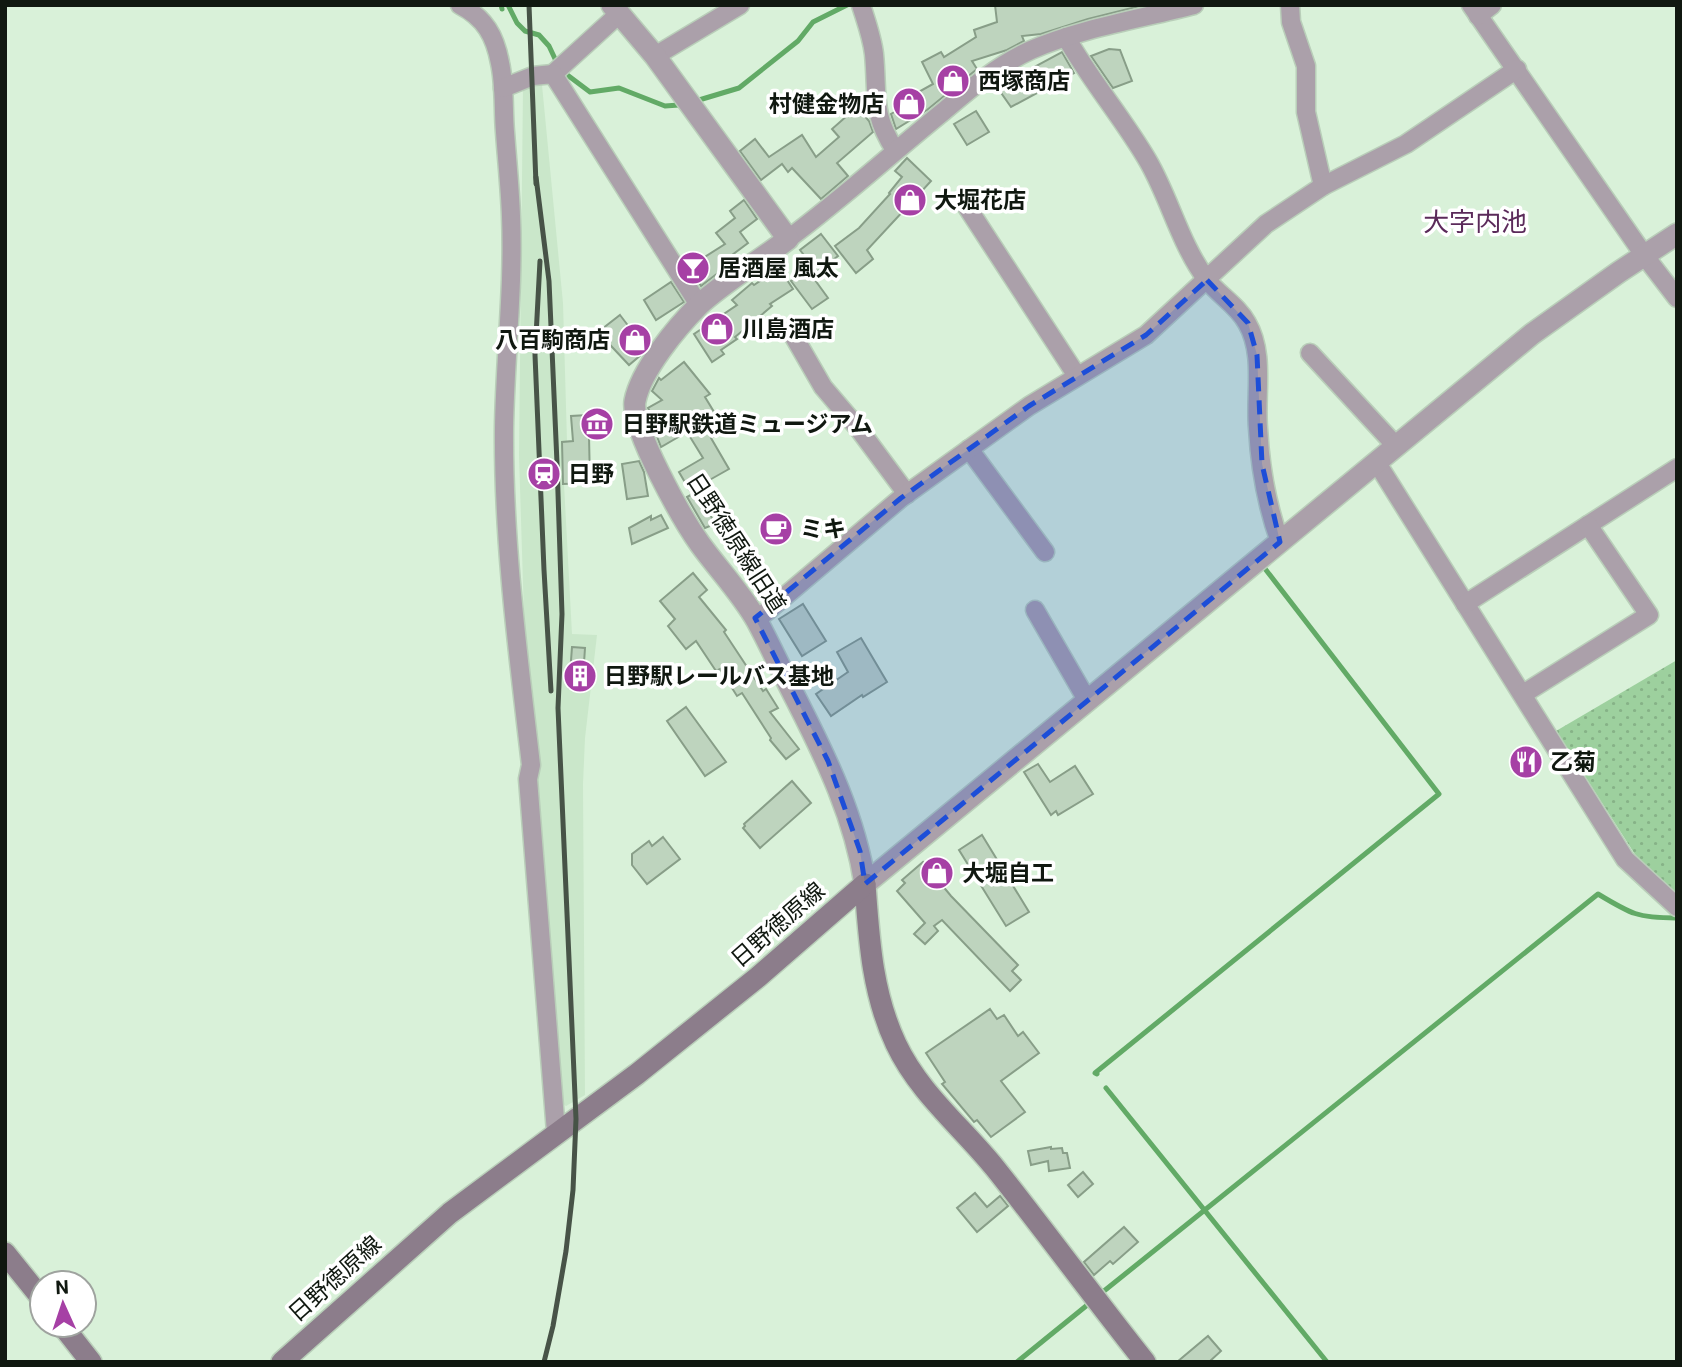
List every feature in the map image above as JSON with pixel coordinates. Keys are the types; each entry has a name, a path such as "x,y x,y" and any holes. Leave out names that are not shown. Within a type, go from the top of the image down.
{"main road":[{"name":"日野徳原線","path":"282,1362 450,1213 637,1074 758,977 865,884"},
{"path":"865,884 871,958 877,993 897,1046 918,1082 993,1166 1145,1362"},
{"path":"5,1253 28,1282"},
{"path":"73,1339 91,1362"}],"street":[{"path":"460,5 474,12 486,25 500,63 503,88 512,217 510,301 505,360 504,472 512,599 531,765 528,779 556,1132"},
{"path":"654,56 740,5"},
{"path":"861,5 874,51 878,118 895,150"},
{"path":"503,88 533,76 553,75 616,9 654,56 789,239 989,74 1029,51 1066,37 1194,5"},
{"path":"1290,5 1291,22 1306,66 1306,112 1323,186"},
{"path":"1480,9 1517,69 1644,255 1677,298"},
{"path":"1066,37 1081,65 1148,161 1188,248 1208,280 1248,323 1257,355 1257,425 1262,464 1272,519 1280,542"},
{"path":"755,618 765,613 907,494 969,449 1029,406 1146,335 1208,280 1226,258 1266,224 1323,186 1406,144 1517,69"},
{"path":"553,75 699,305"},
{"path":"967,207 1077,376"},
{"path":"865,884 1532,334 1677,234"},
{"name":"日野徳原線旧道","path":"789,239 699,305 652,363 635,401 635,420 698,541 755,618 828,761 860,851 865,884"},
{"path":"793,335 823,387 858,428 907,494"},
{"path":"1310,353 1396,446"},
{"path":"969,449 1045,552"},
{"path":"1377,463 1625,859 1677,907"},
{"path":"1465,604 1677,468"},
{"path":"1523,694 1648,615 1588,525"},
{"path":"1035,610 1087,700"}],"highlighted area":[{"path":"1207,280 1248,323 1257,355 1262,464 1280,542 865,884 860,851 828,761 755,618 901,498 1029,406 1146,335"}],"shaded area":[{"path":"537,83 542,85 563,303 567,441 589,441 590,483 564,484 572,634 597,635 585,738 583,784 585,1095 566,1106 561,1102 524,616 519,455 523,88"}],"green space":[{"path":"1677,660 1677,895 1636,856 1556,731"}],"building":[{"path":"995,5 1144,5 1041,34 1022,36 1024,41 1007,50 972,61 977,69 927,110 896,129 891,114 898,110 895,105 933,84 922,62 941,52 944,57 976,37 974,30 997,22"},
{"path":"1109,49 1120,50 1132,81 1113,88 1091,56"},
{"path":"1062,52 1074,73 1011,107 997,87"},
{"path":"857,107 869,121 873,132 837,163 848,176 821,199 792,168 788,172 782,164 761,180 740,151 755,139 769,157 802,135 816,157 839,137 832,129"},
{"path":"976,111 989,132 967,145 954,124"},
{"path":"907,158 931,181 909,211 906,208 867,250 873,259 856,273 835,246 859,228 890,194 902,177 895,171"},
{"path":"744,200 757,219 740,232 748,243 728,258 731,263 701,286 689,267 725,244 716,233 735,218 730,211"},
{"path":"821,234 838,256 817,272 800,250"},
{"path":"779,268 793,289 770,304 772,306 735,337 737,339 721,350 724,354 712,362 694,334 737,305 732,300 752,283 754,285"},
{"path":"807,269 828,298 812,309 791,281"},
{"path":"671,282 684,302 656,320 644,300"},
{"path":"620,315 636,336 639,334 648,345 629,365 598,332"},
{"path":"684,362 710,394 705,397 725,430 711,438 729,469 690,491 679,472 703,458 687,432 661,447 656,434 660,432 648,408 662,400 652,391 659,378 661,380"},
{"path":"606,414 607,434 589,436 590,483 563,484 562,442 573,441 571,416"},
{"path":"639,461 644,472 648,496 627,499 622,464"},
{"path":"698,491 715,524 705,528 687,497"},
{"path":"661,515 668,528 632,544 629,528 651,516 651,520"},
{"path":"693,573 707,590 699,597 726,630 724,632 763,691 766,689 778,708 770,712 799,749 786,759 770,740 742,693 737,696 720,669 716,671 696,641 686,649 668,626 675,619 660,601"},
{"path":"803,604 826,641 802,656 779,619"},
{"path":"861,638 887,682 831,716 816,694 848,672 837,652"},
{"name":"日野駅レールバス基地","path":"572,647 585,648 584,663 590,664 589,688 569,688"},
{"path":"686,707 726,762 705,776 667,721"},
{"path":"1038,764 1050,782 1075,766 1093,794 1058,815 1056,811 1051,815 1024,772"},
{"path":"792,781 811,803 760,848 743,828 744,824"},
{"path":"982,835 1029,912 1006,926 959,850"},
{"path":"663,837 680,859 647,884 632,865 632,854 649,841 652,846"},
{"path":"923,862 951,896 1018,965 1012,971 1021,980 1010,991 942,920 934,926 938,931 925,944 914,934 925,923 897,891 905,883 902,880"},
{"path":"990,1009 997,1019 1004,1015 1018,1036 1023,1032 1039,1053 1001,1081 1025,1112 991,1137 977,1120 974,1122 942,1084 945,1082 926,1053"},
{"path":"1062,1148 1063,1153 1067,1153 1070,1168 1049,1171 1048,1161 1031,1165 1028,1151"},
{"path":"1083,1172 1093,1184 1078,1197 1068,1185"},
{"path":"975,1193 987,1207 1000,1196 1008,1206 977,1232 957,1208"},
{"path":"1124,1227 1138,1242 1113,1264 1110,1261 1094,1275 1084,1262"},
{"path":"1208,1336 1221,1351 1209,1362 1177,1362"}],"waterway":[{"path":"501,5 502,9"},
{"path":"508,5 517,23 525,31 539,35 549,46 557,63"},
{"path":"699,100 739,88 798,41 813,22 847,5"},
{"path":"566,74 590,92 619,88 665,106 679,105"},
{"path":"1097,1074 1095,1073 1439,794 1266,570"},
{"path":"1099,1295 1598,894 1635,914 1676,918"},
{"path":"1106,1088 1327,1362"},
{"path":"1017,1362 1091,1302"}],"railway":[{"path":"529,5 536,184"},
{"path":"536,177 549,281 557,463 562,614 558,708 576,1119 573,1190 566,1251 544,1362"},
{"path":"540,261 535,355 551,691"}],"place":[{"name":"西塚商店","path":"953,81"},
{"name":"村健金物店","path":"909,104"},
{"name":"大堀花店","path":"910,200"},
{"name":"居酒屋 風太","path":"693,268"},
{"name":"川島酒店","path":"717,329"},
{"name":"八百駒商店","path":"635,340"},
{"name":"日野駅鉄道ミュージアム","path":"597,424"},
{"name":"日野","path":"544,474"},
{"name":"ミキ","path":"776,529"},
{"name":"日野駅レールバス基地","path":"580,676"},
{"name":"乙菊","path":"1526,762"},
{"name":"大堀自工","path":"937,873"}],"district":[{"name":"大字内池","path":"1475,222"}]}
